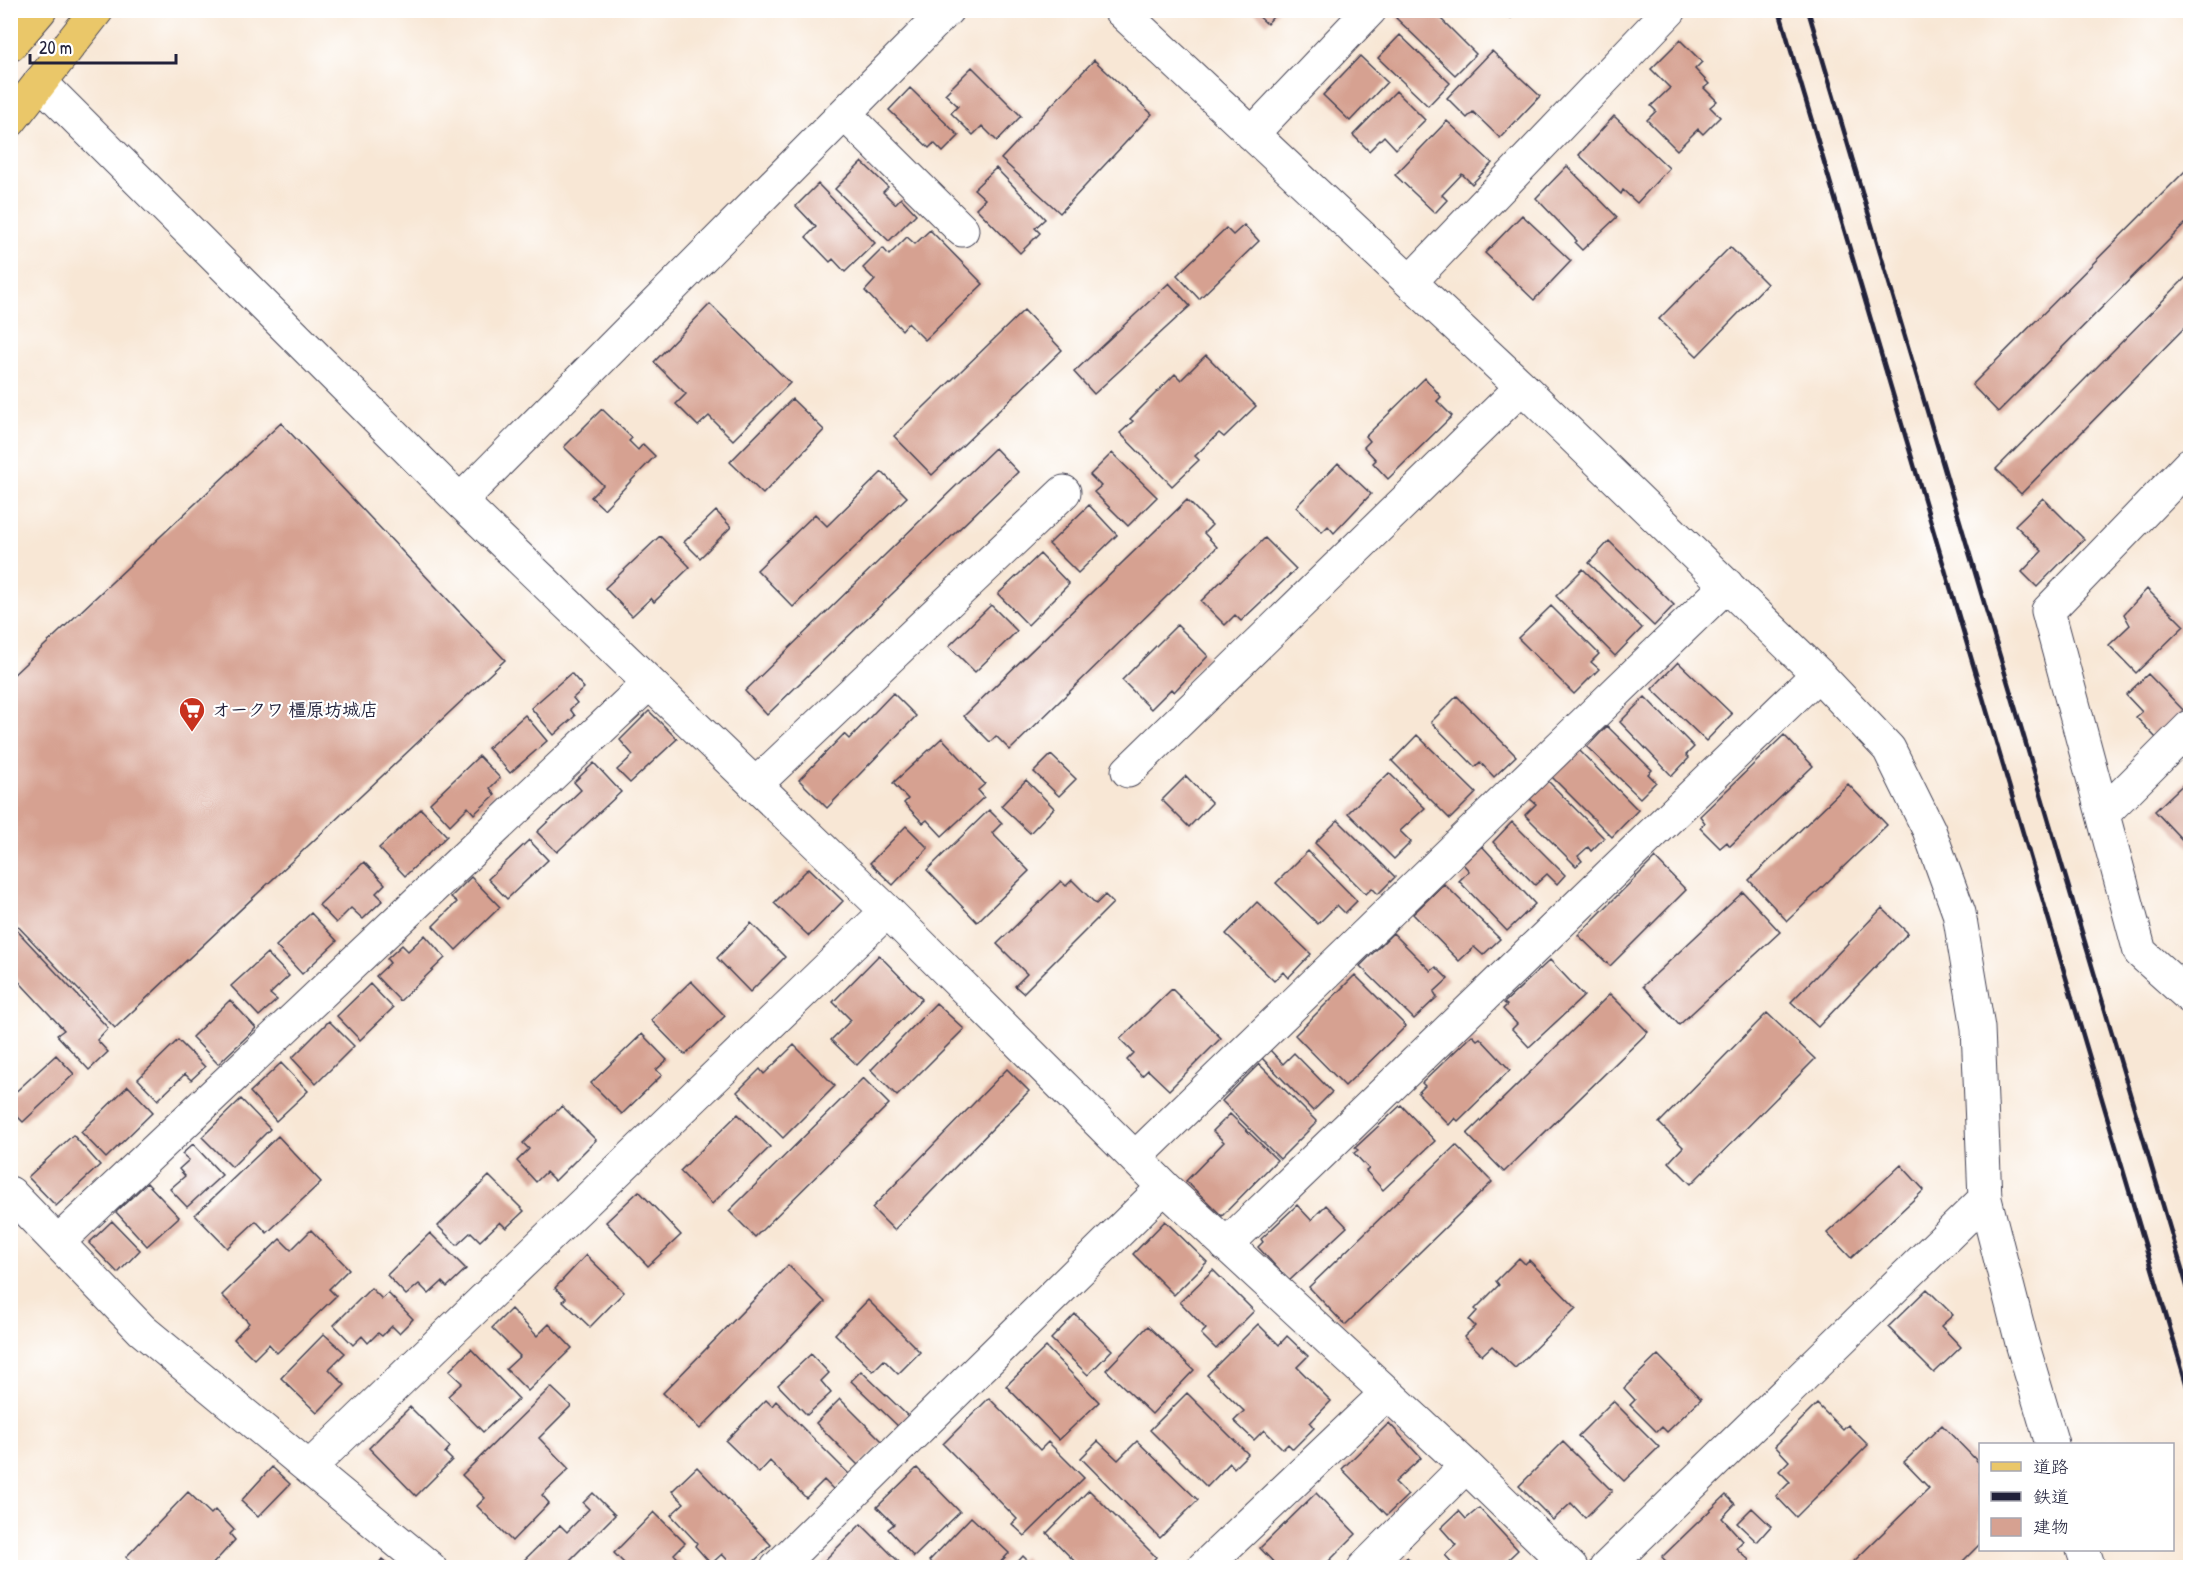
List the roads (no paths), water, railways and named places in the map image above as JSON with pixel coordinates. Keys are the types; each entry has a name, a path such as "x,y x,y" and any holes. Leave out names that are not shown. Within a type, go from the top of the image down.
{"main road":[{"path":"10,45 40,10"},
{"path":"10,121 97,10"}],"street":[{"path":"460,501 947,10"},
{"path":"1120,10 1522,387 1818,674 1889,749 1929,830 1959,913 1978,1028 1985,1199 2022,1343 2052,1443"},
{"path":"1252,134 1370,10"},
{"path":"1410,282 1670,10"},
{"path":"40,82 460,501 887,911 1164,1187 1386,1395 1466,1466 1571,1568"},
{"path":"845,114 962,230"},
{"path":"1128,771 1522,387"},
{"path":"2190,464 2048,611 2140,952 2190,995"},
{"path":"755,785 1064,492"},
{"path":"1136,1157 1727,585"},
{"path":"1226,1245 1818,674"},
{"path":"57,1242 649,683"},
{"path":"2103,814 2190,727"},
{"path":"310,1467 887,911"},
{"path":"777,1568 1164,1187"},
{"path":"10,1193 142,1330 430,1568"},
{"path":"1606,1568 1985,1199"},
{"path":"1203,1568 1386,1395"},
{"path":"1364,1568 1466,1466"},
{"path":"2084,1551 2089,1568"}],"railway":[{"path":"1779,10 2190,1396"},
{"path":"1808,10 2190,1296"}],"place":[{"name":"オークワ 橿原坊城店","path":"192,733"}]}
